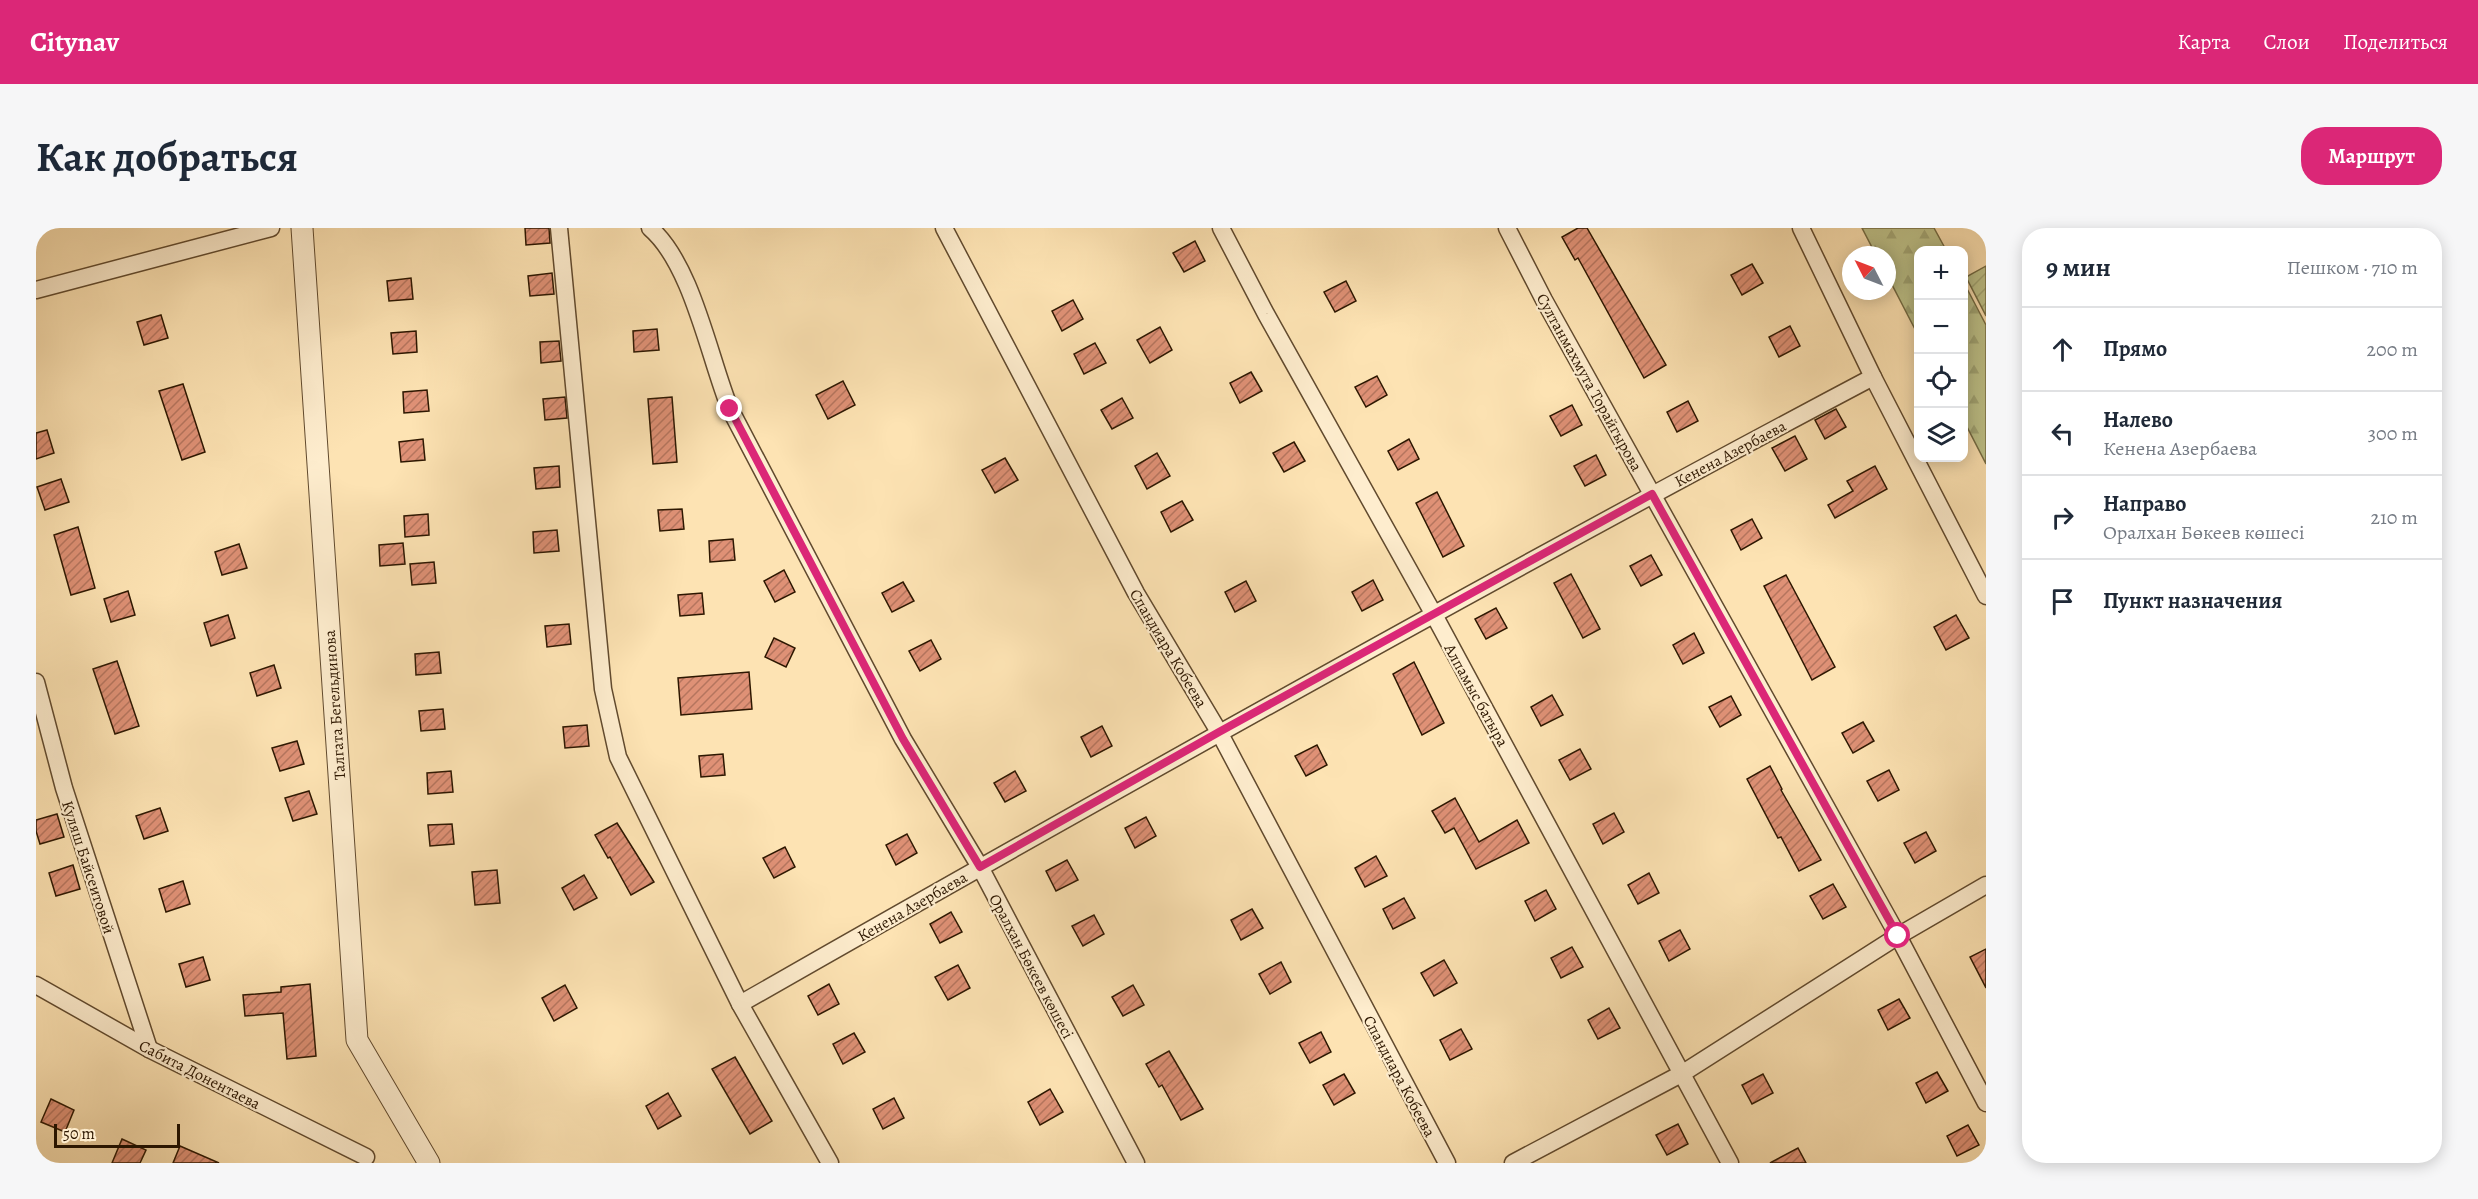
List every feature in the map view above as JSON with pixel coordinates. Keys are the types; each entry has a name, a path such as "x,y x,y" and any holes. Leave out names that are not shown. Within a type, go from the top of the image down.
{"street":[{"path":"36,290 271,228"},
{"name":"Талгата Бегельдинова","path":"302,228 357,1040 429,1163"},
{"path":"559,228 603,689 618,757 740,1004 830,1163"},
{"name":"Оралхан Бөкеев көшесі","path":"650,228 684,275 718,378 741,429 903,739 980,867 1136,1163"},
{"name":"Спандиара Кобеева","path":"944,228 1136,593 1219,732 1447,1163"},
{"name":"Алпамыс батыра","path":"1221,228 1266,314 1433,613 1730,1163"},
{"name":"Султанмахмута Торайгырова","path":"1507,228 1550,310 1898,936 1986,1102"},
{"path":"1801,228 1873,377 1986,596"},
{"name":"Кенена Азербаева","path":"740,1004 1433,613 1873,377"},
{"name":"Куляш Байсеитовой","path":"36,682 64,788 149,1049"},
{"path":"1513,1163 1683,1073 1898,936 1986,885"},
{"name":"Сабита Донентаева","path":"36,985 149,1049 366,1156"}],"green space":[{"path":"1862,228 1934,228 1944,246 1914,246 1914,327 1896,292 1896,246 1871,246"},
{"path":"1986,266 1986,316 1968,281 1968,276"},
{"path":"1968,291 1986,325 1986,464 1968,429"}],"building":[{"path":"525,228 549,228 550,243 526,245"},
{"path":"1578,228 1587,228 1666,365 1644,378 1578,258 1575,260 1562,237"},
{"path":"1195,241 1205,261 1184,272 1173,253"},
{"path":"1752,264 1763,283 1742,295 1731,275"},
{"path":"552,273 554,294 530,296 528,276"},
{"path":"411,278 413,299 389,301 387,281"},
{"path":"1346,281 1356,301 1335,312 1324,292"},
{"path":"1073,300 1083,319 1062,331 1052,311"},
{"path":"161,315 168,338 144,345 137,322"},
{"path":"1790,326 1800,346 1779,357 1769,337"},
{"path":"1160,327 1172,350 1150,363 1137,340"},
{"path":"657,329 659,350 634,352 633,331"},
{"path":"416,331 417,352 393,354 391,333"},
{"path":"559,341 561,361 541,363 540,342"},
{"path":"1095,343 1106,363 1084,374 1074,354"},
{"path":"1251,372 1262,391 1240,403 1230,383"},
{"path":"1377,376 1387,395 1366,407 1355,387"},
{"path":"843,381 855,405 828,419 816,395"},
{"path":"183,384 205,452 182,460 159,391"},
{"path":"427,390 429,411 404,413 403,392"},
{"path":"565,397 567,418 545,420 543,399"},
{"path":"672,397 677,462 653,464 648,399"},
{"path":"1122,398 1133,418 1112,429 1101,410"},
{"path":"1688,401 1698,421 1677,432 1667,412"},
{"path":"1572,405 1582,425 1561,436 1550,416"},
{"path":"1836,409 1846,427 1825,439 1815,420"},
{"path":"47,430 54,453 36,459 36,433"},
{"path":"1795,436 1807,459 1785,471 1772,448"},
{"path":"423,439 425,460 401,462 399,442"},
{"path":"1409,439 1419,459 1398,470 1388,451"},
{"path":"1294,442 1305,461 1284,472 1273,453"},
{"path":"1157,453 1170,476 1147,489 1135,466"},
{"path":"1596,455 1606,475 1585,486 1574,466"},
{"path":"1005,458 1018,480 995,493 982,470"},
{"path":"559,466 560,487 536,489 534,468"},
{"path":"1875,466 1887,489 1835,518 1828,505 1853,491 1847,481"},
{"path":"61,479 69,502 45,510 37,487"},
{"path":"1437,492 1464,546 1443,557 1416,503"},
{"path":"1182,501 1193,520 1171,532 1161,512"},
{"path":"682,509 684,529 660,531 658,510"},
{"path":"428,514 429,535 405,537 404,516"},
{"path":"1752,519 1762,538 1741,550 1731,530"},
{"path":"78,527 95,588 71,595 54,535"},
{"path":"557,530 559,551 534,553 533,532"},
{"path":"733,539 735,560 710,562 709,541"},
{"path":"403,543 405,564 380,566 379,545"},
{"path":"239,544 247,568 222,575 215,552"},
{"path":"1651,555 1662,575 1641,586 1630,566"},
{"path":"434,562 436,583 412,585 410,564"},
{"path":"784,570 795,592 775,602 764,581"},
{"path":"1571,574 1600,629 1583,638 1554,583"},
{"path":"1786,575 1835,667 1812,680 1764,586"},
{"path":"1373,580 1383,600 1362,611 1352,592"},
{"path":"1246,581 1256,601 1235,612 1225,592"},
{"path":"903,582 914,601 892,612 882,593"},
{"path":"128,591 135,615 111,622 104,599"},
{"path":"702,593 704,614 680,616 678,595"},
{"path":"1496,608 1507,628 1486,639 1475,619"},
{"path":"228,615 235,638 211,646 204,623"},
{"path":"1956,615 1969,638 1946,650 1934,627"},
{"path":"569,624 571,644 547,647 545,626"},
{"path":"1694,633 1704,653 1683,664 1673,645"},
{"path":"774,638 795,648 786,667 765,657"},
{"path":"931,640 941,659 920,671 909,651"},
{"path":"439,652 441,673 416,675 415,654"},
{"path":"117,661 139,726 115,734 93,669"},
{"path":"1414,662 1444,723 1422,735 1393,674"},
{"path":"274,665 281,688 257,696 250,673"},
{"path":"749,672 752,709 681,715 678,678"},
{"path":"1552,695 1563,715 1541,726 1531,707"},
{"path":"1731,696 1741,715 1720,727 1709,707"},
{"path":"443,709 445,729 421,731 419,711"},
{"path":"1863,722 1874,741 1853,753 1842,733"},
{"path":"587,725 589,746 565,748 563,727"},
{"path":"1102,726 1112,746 1091,757 1081,737"},
{"path":"297,741 304,764 280,771 272,748"},
{"path":"1317,745 1327,765 1306,776 1295,756"},
{"path":"1580,749 1591,769 1570,780 1559,760"},
{"path":"723,754 725,775 701,777 699,756"},
{"path":"1770,766 1821,860 1799,871 1781,837 1778,838 1747,779"},
{"path":"1889,770 1899,790 1878,801 1867,781"},
{"path":"451,771 453,792 428,794 427,773"},
{"path":"1015,771 1026,791 1005,802 994,783"},
{"path":"309,791 317,814 293,821 285,798"},
{"path":"1455,798 1479,842 1517,820 1529,843 1476,869 1454,828 1445,833 1432,811"},
{"path":"160,808 168,831 144,839 136,816"},
{"path":"1614,813 1624,832 1603,844 1593,824"},
{"path":"57,814 64,837 40,844 36,831 36,820"},
{"path":"1146,817 1156,836 1135,848 1125,828"},
{"path":"617,823 654,882 631,895 595,835"},
{"path":"452,824 454,844 430,846 428,825"},
{"path":"1926,832 1936,851 1915,863 1904,843"},
{"path":"907,834 917,853 896,865 886,845"},
{"path":"785,847 795,867 774,878 763,858"},
{"path":"1376,856 1387,876 1365,887 1355,868"},
{"path":"1067,860 1078,880 1056,891 1046,871"},
{"path":"73,865 80,889 56,896 49,873"},
{"path":"497,870 500,903 475,905 472,872"},
{"path":"1649,873 1659,893 1638,904 1628,885"},
{"path":"584,875 597,898 574,910 562,888"},
{"path":"183,881 190,904 166,912 159,889"},
{"path":"1833,884 1846,907 1823,919 1810,896"},
{"path":"1546,890 1556,909 1535,921 1525,901"},
{"path":"1404,898 1415,918 1393,929 1383,909"},
{"path":"1252,909 1263,928 1241,940 1231,920"},
{"path":"951,912 962,932 940,943 930,924"},
{"path":"1094,915 1104,934 1083,946 1072,926"},
{"path":"1680,930 1690,949 1669,961 1659,941"},
{"path":"1572,947 1583,967 1561,978 1551,958"},
{"path":"1986,949 1986,988 1970,957"},
{"path":"203,957 210,980 186,987 179,964"},
{"path":"1444,960 1457,983 1434,996 1421,973"},
{"path":"1281,962 1291,982 1270,994 1259,974"},
{"path":"958,965 970,988 948,1000 935,977"},
{"path":"310,984 316,1056 287,1059 283,1013 245,1016 243,995 281,992 281,987"},
{"path":"829,984 839,1004 818,1015 808,996"},
{"path":"565,985 577,1008 554,1021 542,998"},
{"path":"1133,985 1144,1005 1123,1016 1112,997"},
{"path":"1899,999 1910,1018 1888,1030 1878,1010"},
{"path":"1609,1008 1620,1028 1598,1039 1588,1020"},
{"path":"1461,1029 1472,1049 1450,1060 1440,1040"},
{"path":"1321,1032 1331,1052 1310,1063 1299,1043"},
{"path":"854,1033 865,1052 843,1064 833,1044"},
{"path":"1169,1051 1203,1109 1181,1120 1162,1085 1159,1087 1146,1064"},
{"path":"735,1057 772,1121 750,1134 712,1069"},
{"path":"1937,1072 1948,1091 1926,1103 1916,1083"},
{"path":"1344,1074 1355,1093 1334,1105 1323,1085"},
{"path":"1763,1074 1773,1093 1752,1104 1742,1085"},
{"path":"1050,1089 1063,1112 1040,1125 1028,1102"},
{"path":"668,1093 681,1116 658,1129 646,1106"},
{"path":"894,1098 904,1118 883,1129 873,1109"},
{"path":"51,1099 74,1110 65,1132 41,1122"},
{"path":"1678,1124 1688,1144 1667,1155 1656,1135"},
{"path":"1968,1125 1979,1145 1957,1156 1947,1136"},
{"path":"122,1139 146,1150 140,1163 112,1163"},
{"path":"180,1146 219,1163 173,1163"},
{"path":"1798,1148 1806,1163 1770,1163"}],"route":[{"path":"730,409 903,739 980,867 1433,613 1652,494 1898,936"}]}
